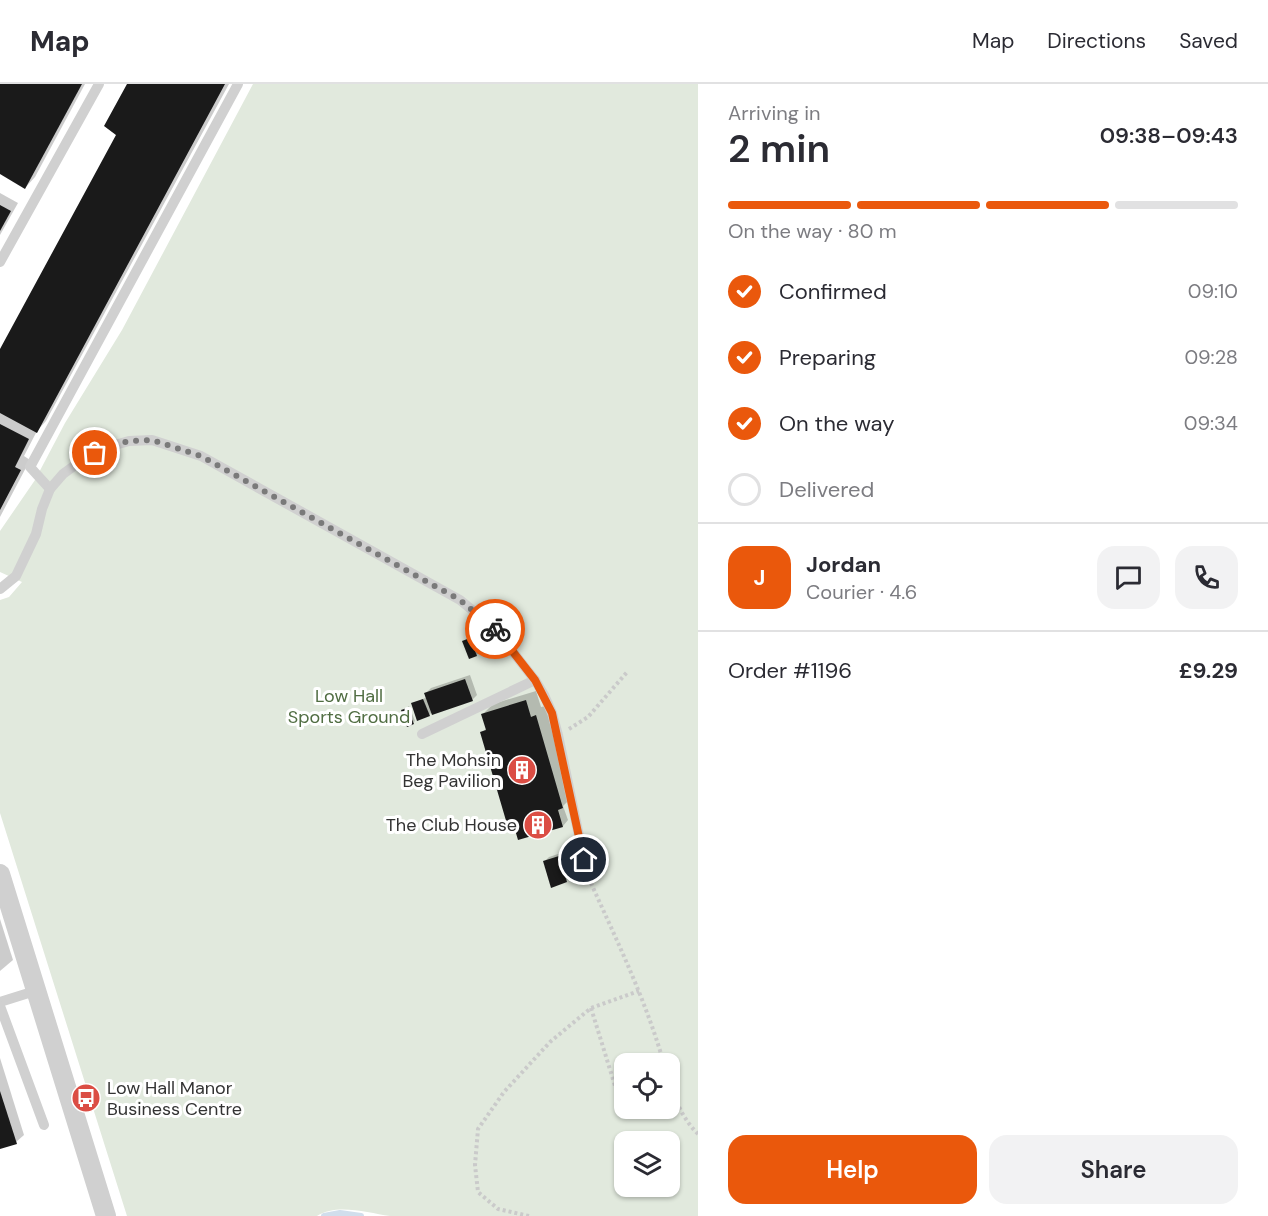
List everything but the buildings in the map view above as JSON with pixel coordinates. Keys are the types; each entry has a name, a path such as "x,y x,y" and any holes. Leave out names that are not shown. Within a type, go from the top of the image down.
{"street":[{"path":"0,874 106,1216"}],"lane":[{"path":"0,262 99,84"},
{"path":"50,489 30,467 238,84"},
{"path":"0,589 16,576 36,534 50,489 63,474 82,460 108,447 129,441 152,440 201,456 460,600 494,628 535,680 552,713 584,860"},
{"path":"422,734 535,680"},
{"path":"35,991 0,1004 44,1125"}],"path":[{"path":"558,735 588,717 628,671"},
{"path":"584,860 584,868 639,991 661,1053"},
{"path":"529,1216 498,1209 478,1192 475,1165 478,1129 504,1092 550,1042 591,1008 639,991"},
{"path":"591,1008 614,1083"},
{"path":"680,1111 687,1124 698,1134"}],"green space":[{"name":"Low Hall Sports Ground","path":"253,84 698,84 698,1216 390,1216 343,1209 317,1216 127,1216 0,813 0,600 9,597 22,582 0,572 0,531 35,480 65,423 122,330"}],"waterway":[{"path":"324,1216 340,1213 361,1216"}],"way so far":[{"path":"95,453 129,441 152,440 201,456 460,600 495,629"}],"place":[{"name":"The Mohsin Beg Pavilion","path":"522,770"},
{"name":"The Club House","path":"538,825"},
{"name":"Low Hall Manor Business Centre","path":"86,1098"}],"route":[{"path":"495,629 535,680 552,713 584,860"}]}
